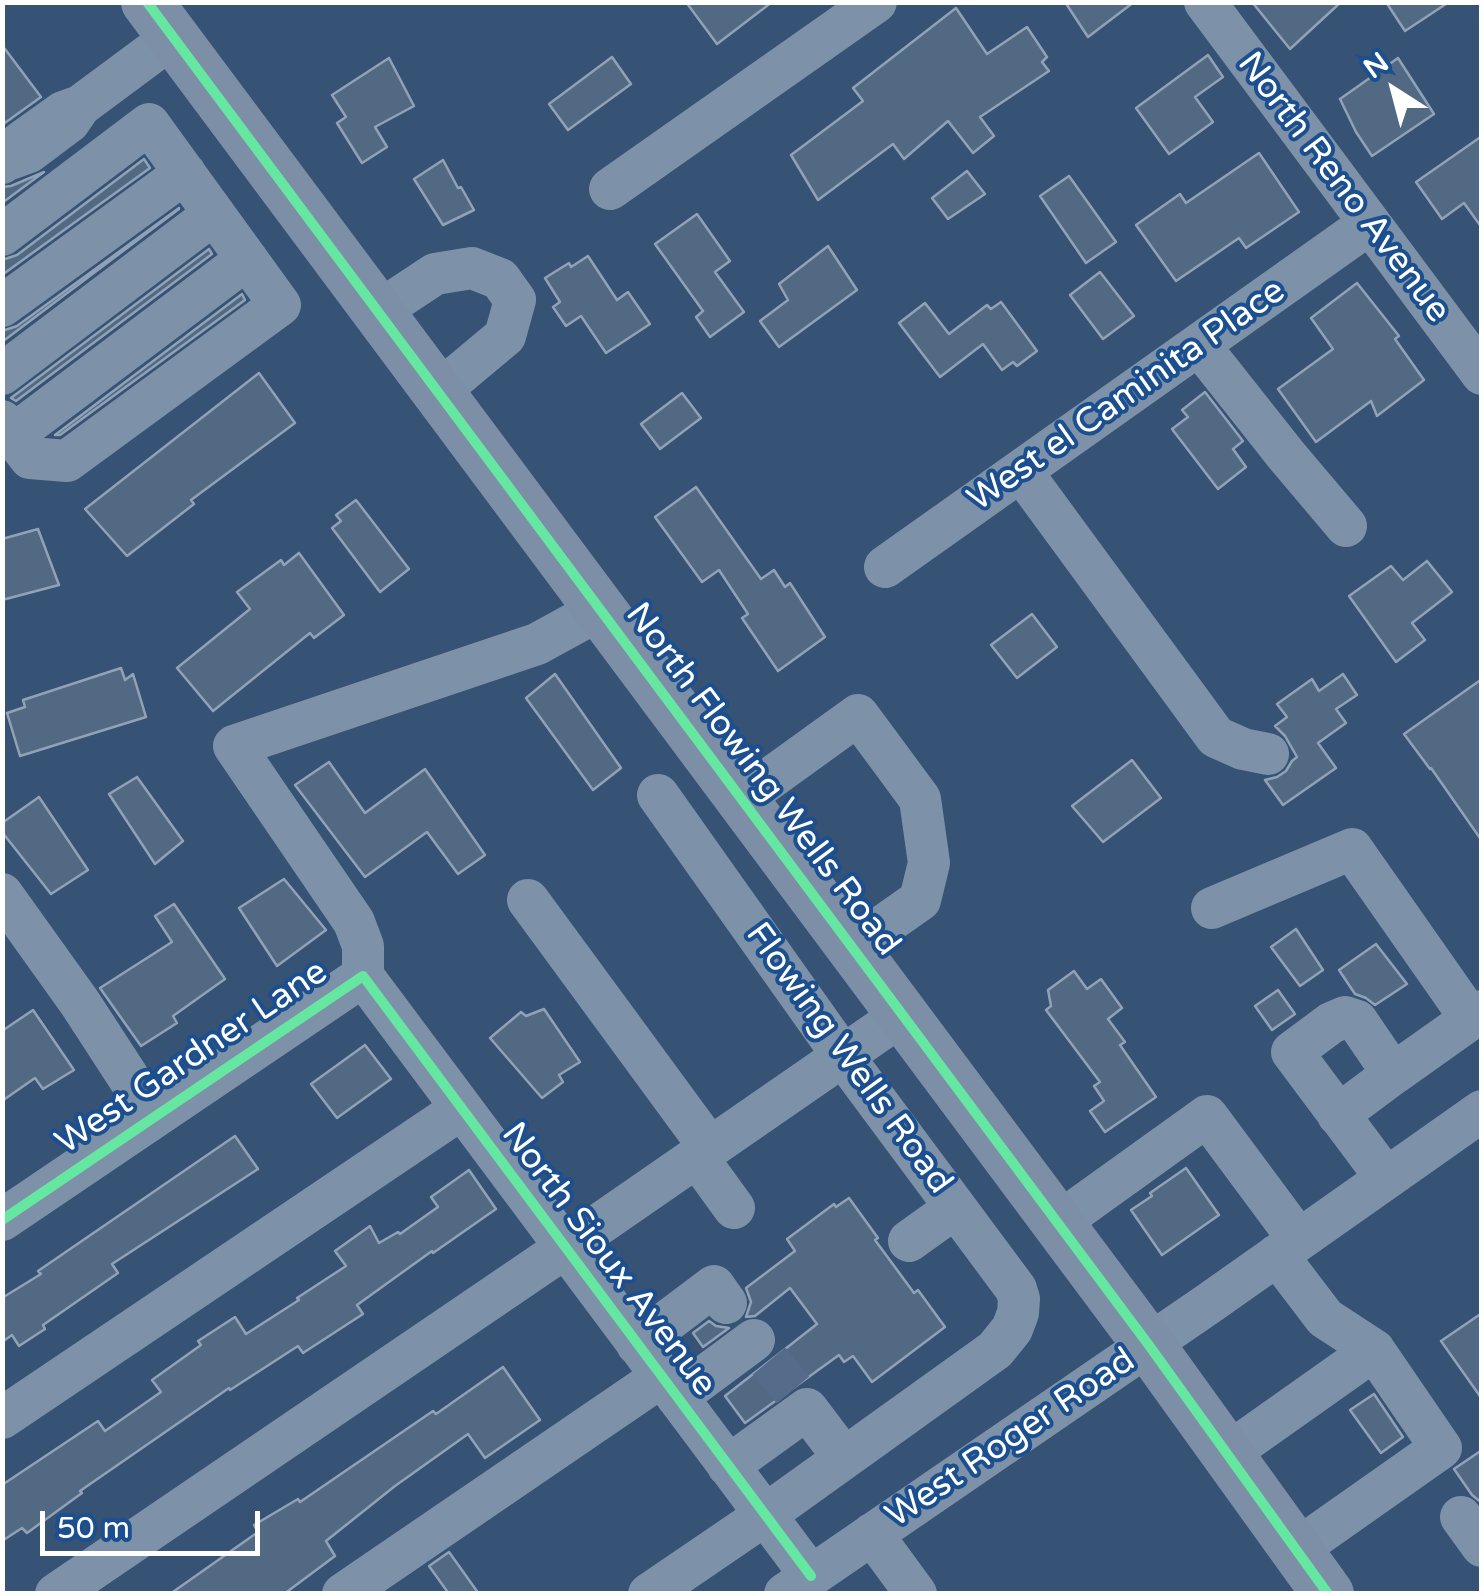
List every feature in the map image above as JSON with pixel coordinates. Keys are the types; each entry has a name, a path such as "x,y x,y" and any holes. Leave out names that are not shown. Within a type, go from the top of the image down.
{"main road":[{"name":"North Flowing Wells Road","path":"160,20 743,798 1148,1344 1328,1594"}],"street":[{"path":"610,189 876,2"},
{"name":"North Reno Avenue","path":"1205,2 1482,374"},
{"path":"4,162 29,152 69,122 160,20"},
{"path":"2,234 149,124 280,305 66,461 30,458 8,428 246,259"},
{"path":"2,306 184,173"},
{"path":"2,374 214,214"},
{"name":"West el Caminita Place","path":"885,567 1370,224"},
{"path":"379,311 435,274 472,268 500,279 515,300 505,336 438,392"},
{"path":"1200,345 1346,526"},
{"path":"1021,472 1216,738 1268,754"},
{"path":"363,976 362,946 354,922 234,746 537,644 601,609"},
{"path":"743,798 858,715 920,799 929,862 920,900 853,947"},
{"name":"Flowing Wells Road","path":"658,794 1020,1299 1012,1329 995,1350 844,1458"},
{"path":"1212,908 1352,849 1476,1015 1338,1114"},
{"path":"2,894 80,1003 154,1117"},
{"path":"528,900 704,1152 734,1208"},
{"name":"North Sioux Avenue","path":"363,976 765,1514 798,1585"},
{"name":"West Gardner Lane","path":"7,1209 154,1117 363,976"},
{"path":"56,1594 902,1015"},
{"path":"1386,1178 1292,1052 1330,1023 1344,1018 1357,1022 1393,1074"},
{"path":"2,1418 461,1109"},
{"name":"West Roger Road","path":"798,1585 1482,1111"},
{"path":"1058,1223 1208,1116 1288,1248 1325,1318 1374,1350 1440,1448 1296,1550"},
{"path":"909,1241 956,1208"},
{"path":"343,1594 658,1373 714,1286 844,1458 648,1594"},
{"path":"1227,1454 1374,1350"},
{"path":"658,1373 765,1355"},
{"path":"728,1466 765,1355"},
{"path":"872,1534 916,1594"}],"building":[{"path":"686,2 772,2 717,44"},
{"path":"1065,2 1134,2 1088,37"},
{"path":"1252,2 1341,2 1290,49"},
{"path":"1386,2 1449,2 1405,31"},
{"path":"956,8 987,54 1027,27 1047,57 1042,62 1049,71 980,117 994,136 973,153 948,121 904,159 893,144 818,200 791,155 863,101 853,88"},
{"path":"2,45 41,97 2,125"},
{"path":"1208,55 1223,77 1195,97 1213,122 1169,154 1136,108"},
{"path":"612,57 631,84 568,130 549,104"},
{"path":"389,58 414,106 375,127 387,147 362,163 337,123 346,117 332,95"},
{"path":"1398,58 1434,114 1372,156 1340,99"},
{"path":"1482,136 1482,228 1464,203 1442,219 1416,182"},
{"path":"1259,153 1299,212 1246,248 1239,238 1176,281 1136,225 1180,194 1186,203"},
{"path":"144,159 150,168 2,275 2,260 17,255"},
{"path":"443,160 474,210 443,225 414,179"},
{"path":"967,171 985,194 948,219 932,198"},
{"path":"44,172 2,203 2,187"},
{"path":"1069,176 1116,242 1086,263 1040,196"},
{"path":"179,208 2,342 2,331 17,326"},
{"path":"697,214 730,261 715,272 744,312 710,337 696,317 703,311 655,244"},
{"path":"828,246 857,290 779,347 760,321 788,300 779,284"},
{"path":"209,249 212,254 16,401 11,398"},
{"path":"588,256 617,300 628,292 650,324 606,353 581,316 566,326 553,307 560,302 545,278"},
{"path":"1100,272 1134,316 1103,339 1070,295"},
{"path":"1357,283 1399,336 1395,339 1424,380 1377,416 1371,401 1316,442 1278,389 1333,349 1311,318"},
{"path":"242,294 245,300 55,435"},
{"path":"1001,302 1037,351 1017,366 1013,362 1002,370 983,344 940,377 899,323 925,303 949,334 987,305 991,309"},
{"path":"259,373 295,423 191,500 194,504 127,556 85,509"},
{"path":"1205,392 1243,441 1233,449 1246,467 1218,489 1172,429 1188,417 1182,410"},
{"path":"682,393 701,418 660,449 641,424"},
{"path":"696,487 761,579 774,570 785,587 790,583 825,637 778,671 742,618 748,614 719,570 702,582 655,517"},
{"path":"356,500 409,569 380,592 332,528 341,521 336,515"},
{"path":"38,529 59,585 2,600 2,539"},
{"path":"299,553 344,615 314,638 310,633 213,711 177,668 250,609 237,592 281,560 284,565"},
{"path":"1427,561 1452,592 1412,623 1425,640 1396,662 1349,596 1391,566 1403,580"},
{"path":"1032,614 1057,647 1017,678 991,645"},
{"path":"121,668 125,680 133,674 146,717 20,756 7,713 25,707 23,700"},
{"path":"555,674 621,768 593,790 526,698"},
{"path":"1343,674 1357,695 1336,709 1346,723 1318,743 1336,768 1283,805 1265,780 1286,771 1297,757 1275,726 1287,717 1277,704 1312,679 1319,691"},
{"path":"1482,679 1482,841 1404,734"},
{"path":"1132,760 1161,798 1103,842 1072,806"},
{"path":"329,762 365,813 425,769 485,855 458,874 427,832 365,877 295,785"},
{"path":"137,777 183,841 155,864 109,794"},
{"path":"39,797 88,870 51,894 2,832 2,823"},
{"path":"284,879 326,930 277,966 239,908"},
{"path":"174,904 225,979 173,1016 177,1023 141,1046 100,988 172,942 155,916"},
{"path":"1296,929 1323,970 1300,986 1271,947"},
{"path":"1376,944 1407,984 1375,1005 1355,994 1339,970"},
{"path":"1074,971 1087,989 1101,979 1122,1008 1108,1019 1125,1042 1120,1045 1156,1097 1105,1132 1090,1111 1104,1101 1094,1086 1100,1082 1046,1010 1051,1006 1048,990"},
{"path":"1278,990 1295,1014 1272,1030 1255,1006"},
{"path":"544,1009 580,1062 559,1075 563,1082 542,1098 490,1038 521,1012 526,1016"},
{"path":"33,1010 74,1070 43,1089 35,1078 2,1101 2,1031"},
{"path":"365,1045 391,1079 337,1118 311,1084"},
{"path":"235,1136 258,1169 112,1264 118,1273 43,1325 45,1329 19,1346 12,1335 2,1342 2,1298"},
{"path":"1186,1168 1219,1215 1162,1255 1131,1210"},
{"path":"469,1170 496,1209 357,1305 363,1314 303,1353 298,1346 229,1388 80,1491 27,1533 22,1528 2,1541 2,1485 98,1421 105,1431 161,1392 152,1380 201,1345 198,1341 235,1317 246,1334 299,1300 346,1266 335,1251 370,1226 379,1243 400,1234 438,1207 431,1197"},
{"path":"849,1198 914,1293 918,1290 945,1327 872,1382 853,1356 844,1362 839,1355 745,1423 725,1396 817,1324 790,1288 755,1316 746,1317 751,1302 746,1288 795,1251 787,1239 834,1204 836,1207"},
{"path":"1482,1313 1482,1399 1441,1341"},
{"path":"709,1321 729,1328 703,1347 693,1333"},
{"path":"503,1367 540,1420 485,1458 468,1434 326,1541 335,1556 284,1594 170,1594 258,1532 254,1525 298,1499 300,1502"},
{"path":"1374,1394 1403,1437 1381,1453 1350,1410"},
{"path":"1482,1450 1482,1503 1454,1469"},
{"path":"449,1552 479,1594 449,1594 429,1566"}],"tunnel":[{"path":"769,1361 793,1390"}],"cycle path":[{"path":"147,2 1148,1344 1328,1594"},
{"path":"2,1220 363,976 811,1576"}]}
